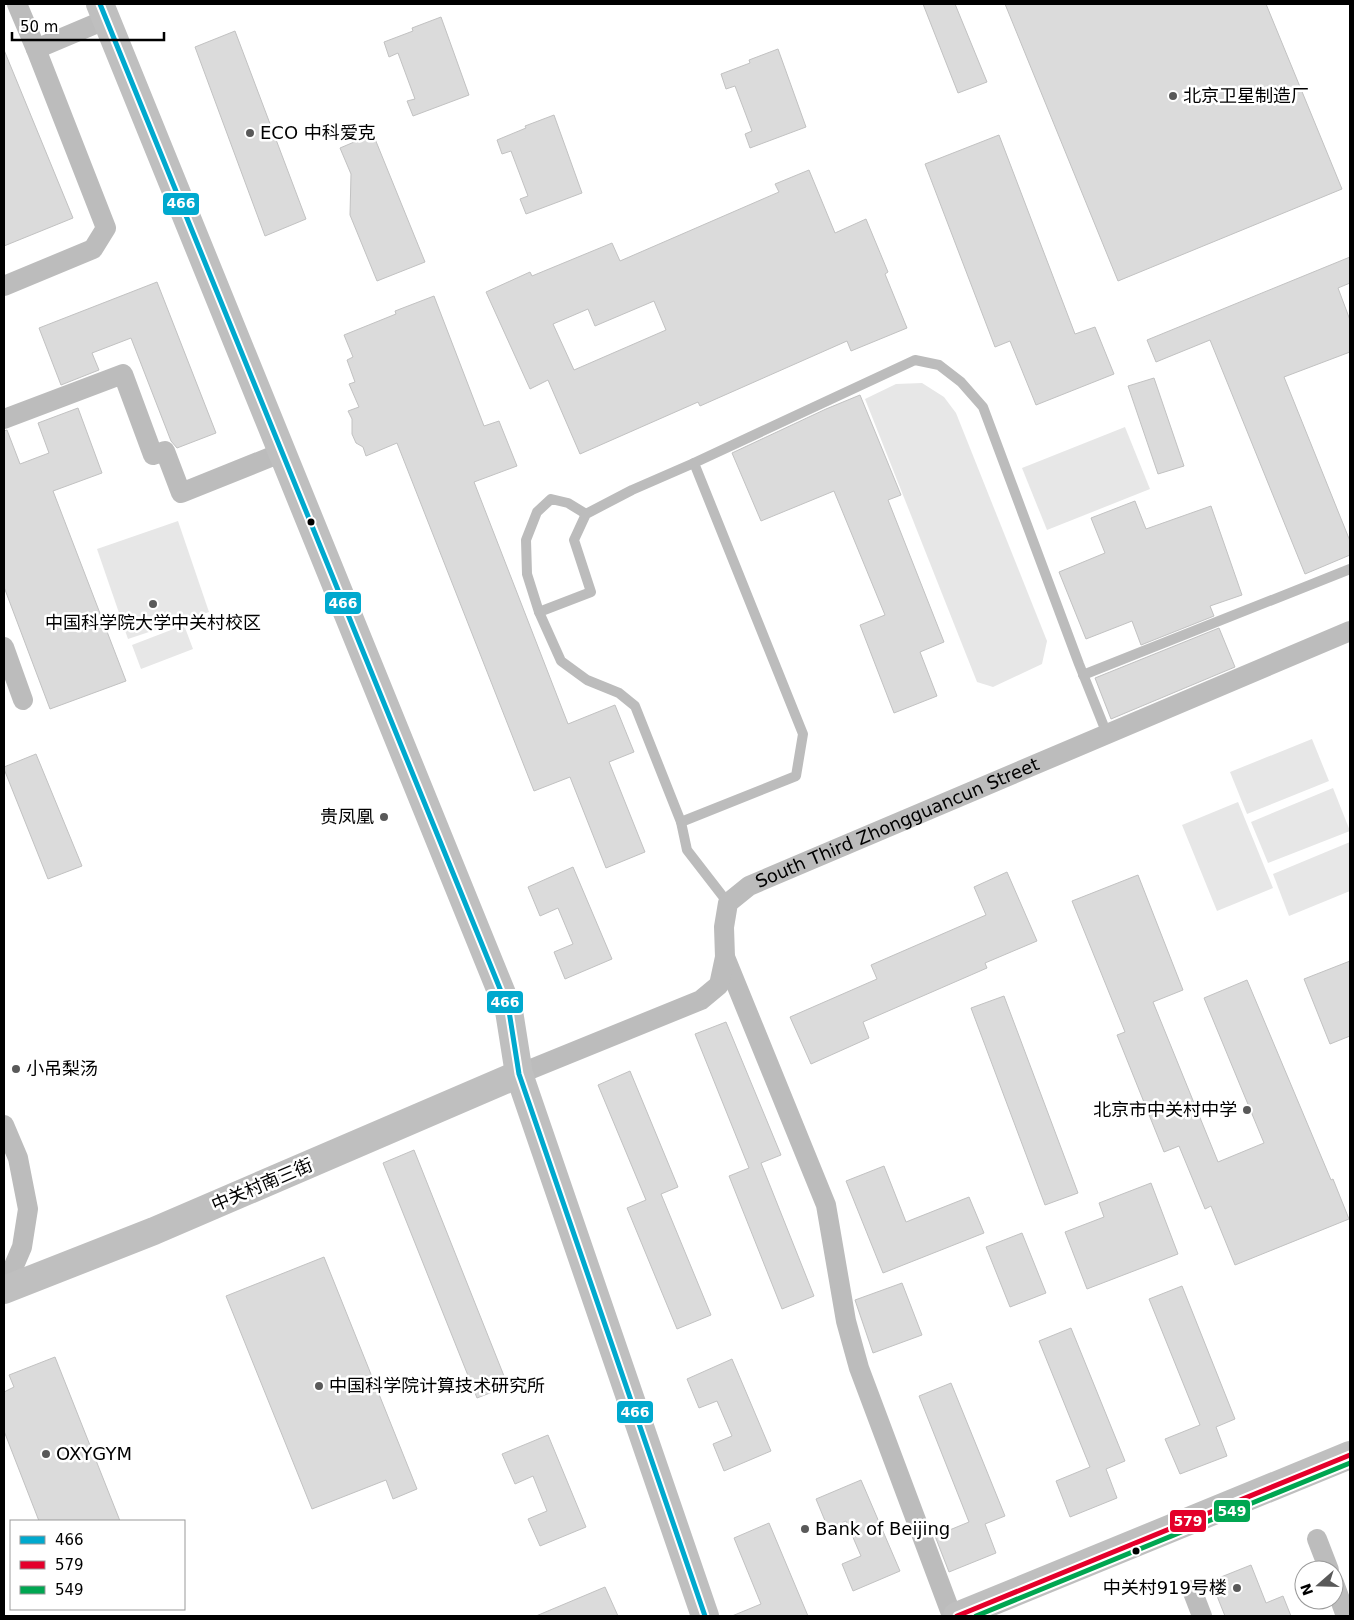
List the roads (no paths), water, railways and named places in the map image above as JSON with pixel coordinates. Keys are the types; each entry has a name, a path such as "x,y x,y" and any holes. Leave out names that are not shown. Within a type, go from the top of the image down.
{"street":[{"path":"4,286 93,249 106,228 17,4"},
{"path":"36,49 104,12 509,1011 519,1074 705,1616"},
{"path":"4,419 123,374 153,455 165,451 181,493 282,452"},
{"name":"South Third Zhongguancun Street","path":"728,902 749,886 1350,631"},
{"path":"4,647 23,700"},
{"path":"519,1074 701,1000 719,985 725,956 724,927 728,902"},
{"path":"725,956 826,1205 846,1321 859,1368 952,1616"},
{"name":"中关村南三街","path":"4,1290 154,1231 519,1074"},
{"path":"4,1125 18,1158 28,1209 22,1247 4,1290"},
{"path":"957,1616 1350,1455"},
{"path":"1318,1539 1325,1560"},
{"path":"1192,1590 1202,1616"}],"lane":[{"path":"539,612 591,592 574,540 586,514 632,490 915,360 939,365 961,382 983,407 1083,675 1107,734"},
{"path":"681,822 796,776 803,734 694,462"},
{"path":"586,514 568,503 551,498 537,512 526,540 527,574 539,612 561,661 587,680 619,693 635,706 681,822 687,850 728,902"},
{"path":"1083,675 1350,569"}],"place":[{"name":"北京卫星制造厂","path":"1173,96"},
{"name":"ECO 中科爱克","path":"250,133"},
{"name":"中国科学院大学中关村校区","path":"153,604"},
{"name":"贵凤凰","path":"384,817"},
{"name":"小吊梨汤","path":"16,1069"},
{"name":"北京市中关村中学","path":"1247,1110"},
{"name":"中国科学院计算技术研究所","path":"319,1386"},
{"name":"OXYGYM","path":"46,1454"},
{"name":"Bank of Beijing","path":"805,1529"},
{"name":"中关村919号楼","path":"1237,1588"}]}
